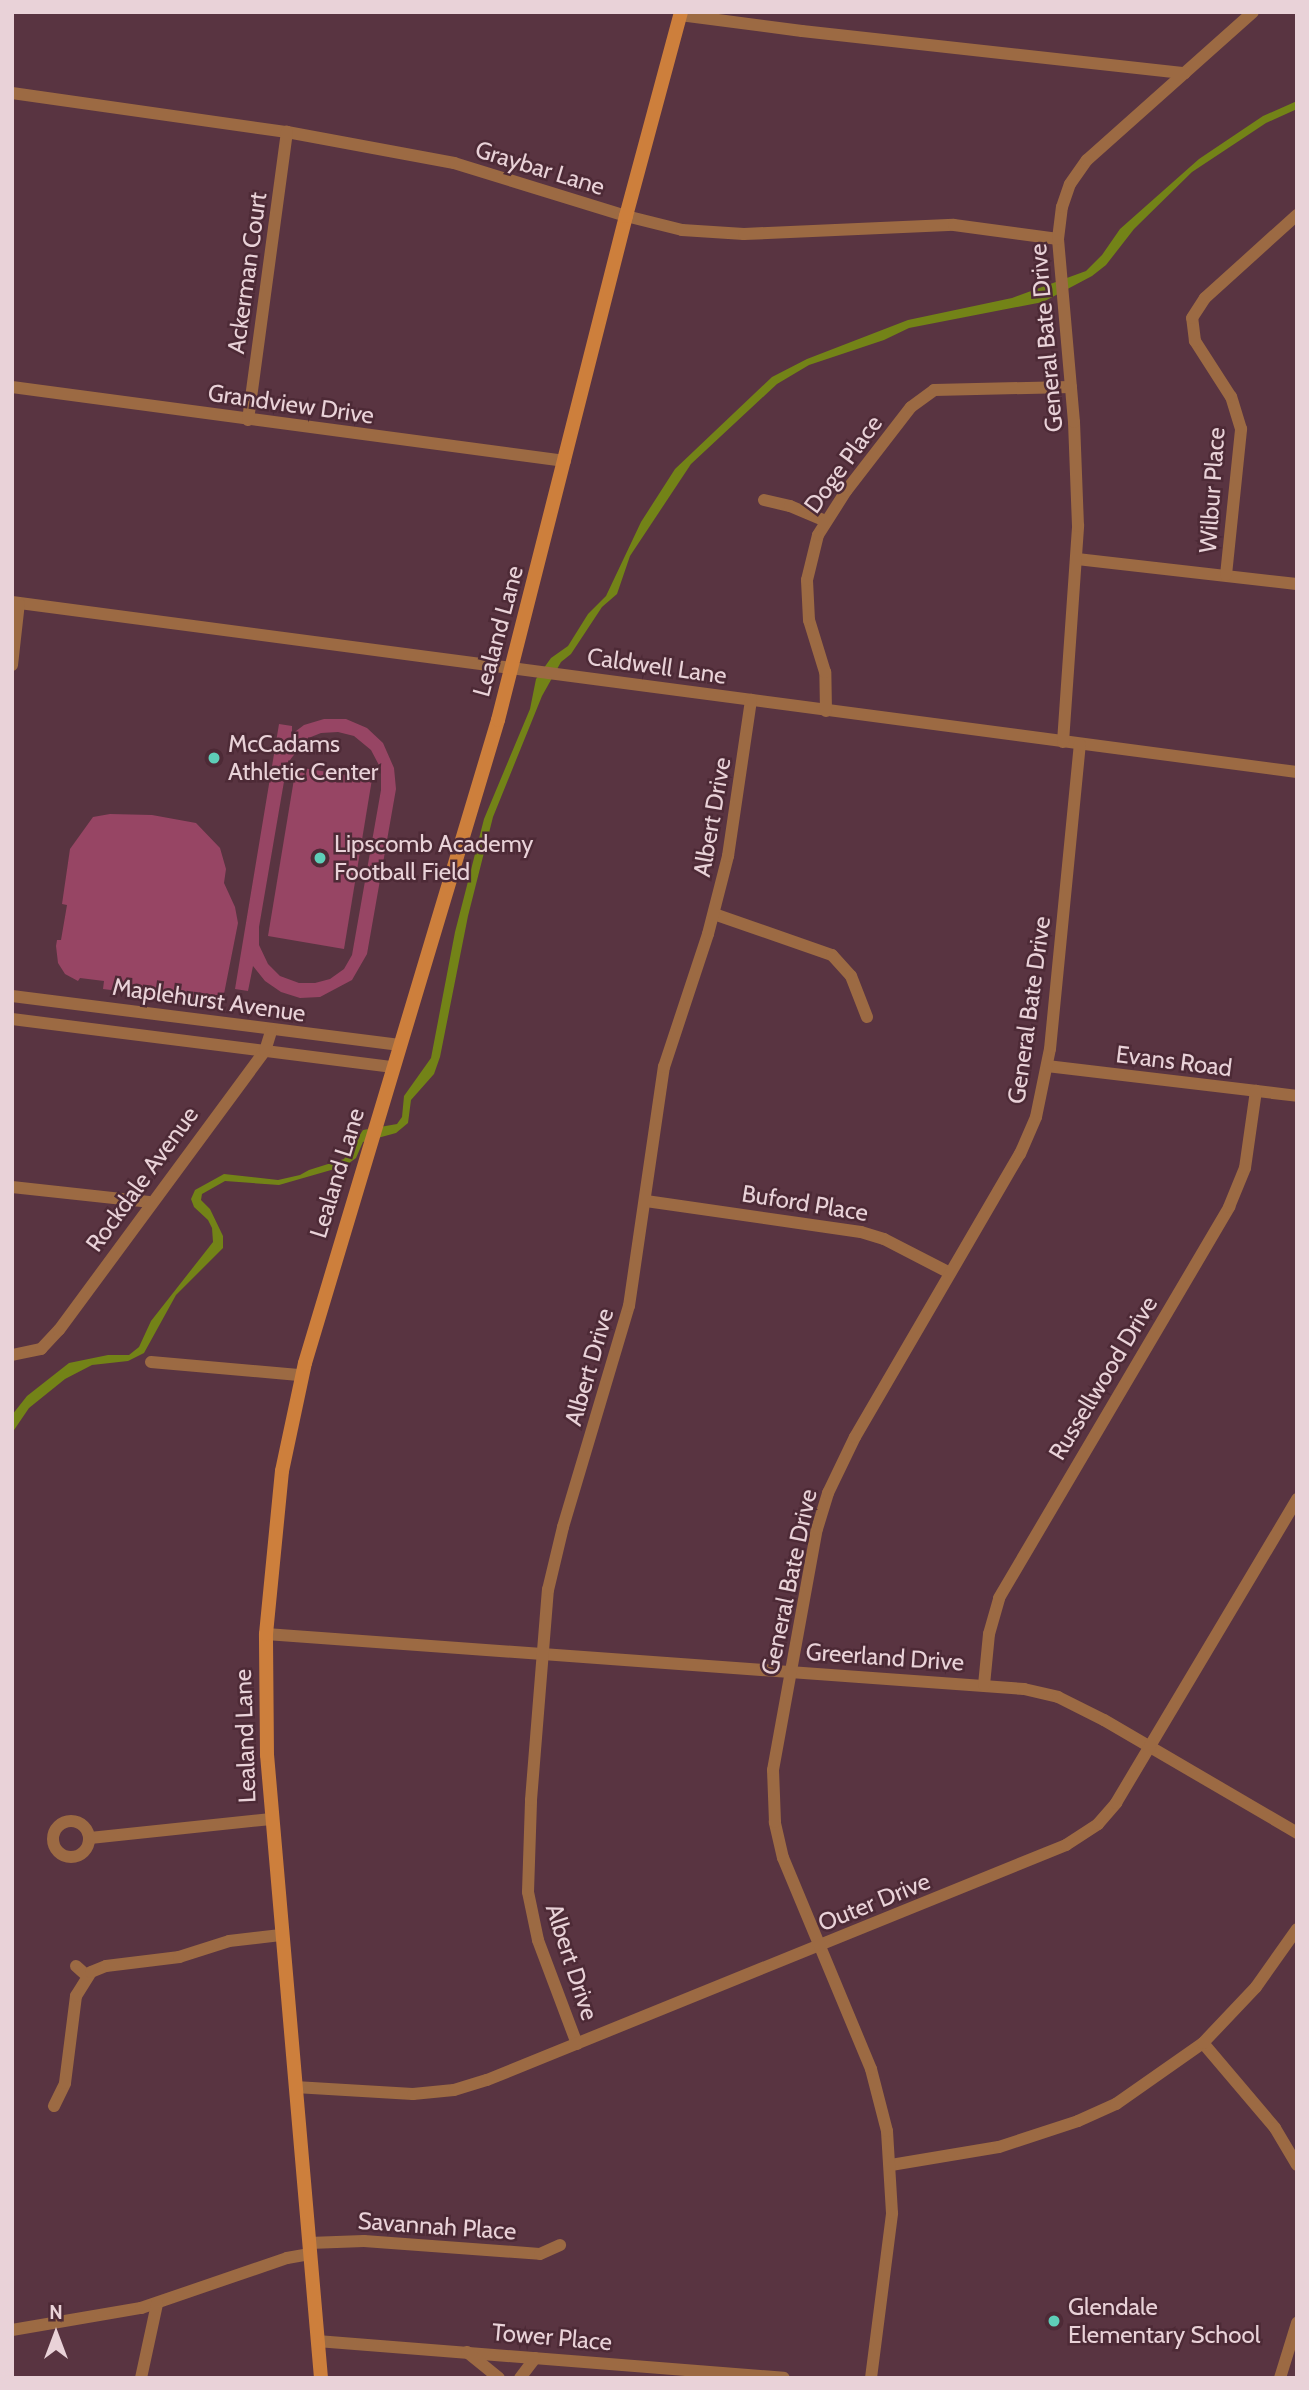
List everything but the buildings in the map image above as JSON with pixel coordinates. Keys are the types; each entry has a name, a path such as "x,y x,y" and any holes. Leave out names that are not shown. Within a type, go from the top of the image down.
{"street":[{"name":"General Bate Drive","path":"1063,742 1077,559 1071,387 1058,239 1065,194 1087,159 1253,12"},
{"path":"681,14 802,32 1185,73"},
{"name":"Lealand Lane","path":"321,2378 271,1819 266,1734 266,1634 275,1518 302,1375 513,668 626,216 681,14"},
{"name":"Graybar Lane","path":"12,93 287,132 454,163 626,216 682,230 720,234 944,225 993,228 1058,239"},
{"name":"Ackerman Court","path":"248,420 287,132"},
{"name":"Wilbur Place","path":"1227,575 1241,429 1231,397 1195,341 1192,318 1205,298 1297,215"},
{"name":"Grandview Drive","path":"12,387 565,461"},
{"name":"Doge Place","path":"826,711 825,673 809,620 807,593 810,566 825,521 911,407 934,390 1071,387"},
{"path":"764,500 790,506 825,521"},
{"path":"1077,559 1297,584"},
{"path":"12,665 16,602"},
{"name":"Caldwell Lane","path":"16,602 1297,772"},
{"name":"Albert Drive","path":"578,2044 538,1940 528,1892 529,1827 542,1653 554,1559 629,1307 668,1053 714,914 735,820 751,700"},
{"name":"General Bate Drive","path":"871,2378 892,2213 891,2165 878,2092 783,1858 775,1822 773,1770 817,1529 828,1493 855,1437 1029,1135 1047,1066 1080,744"},
{"path":"714,914 832,955 851,976 867,1017"},
{"name":"Maplehurst Avenue","path":"12,996 271,1031 400,1045"},
{"name":"Maplehurst Avenue","path":"12,1020 393,1067"},
{"name":"Rockdale Avenue","path":"12,1355 41,1349 75,1308 265,1051 271,1031"},
{"name":"Evans Road","path":"1047,1066 1297,1096"},
{"name":"Russellwood Drive","path":"984,1685 989,1634 999,1598 1229,1207 1245,1168 1256,1091"},
{"path":"12,1187 151,1202"},
{"name":"Buford Place","path":"646,1201 861,1232 884,1239 950,1273"},
{"path":"151,1362 302,1375"},
{"name":"Outer Drive","path":"295,2087 433,2093 499,2076 1044,1856 1085,1833 1111,1810 1297,1499"},
{"name":"Greerland Drive","path":"266,1634 1024,1689 1058,1697 1297,1833"},
{"path":"90,1838 271,1819"},
{"path":"891,2165 999,2147 1078,2121 1150,2083 1203,2043 1255,1987 1297,1929"},
{"path":"54,2106 65,2083 76,1996 87,1976 106,1966 179,1957 229,1941 281,1935"},
{"path":"76,1966 87,1976"},
{"path":"1203,2043 1275,2128 1297,2165"},
{"name":"Savannah Place","path":"309,2248 364,2241 540,2254 560,2245"},
{"path":"12,2330 157,2304 309,2248"},
{"path":"141,2378 157,2304"},
{"path":"1280,2378 1297,2323"},
{"name":"Tower Place","path":"317,2341 784,2378"},
{"path":"465,2351 499,2378"},
{"path":"520,2378 535,2358"}],"shaded area":[{"path":"1297,101 1297,109 1266,123 1192,172 1134,229 1106,265 1092,276 1043,302 909,328 884,340 809,365 777,384 691,464 630,556 617,594 602,607 571,654 561,662 542,696 493,817 468,916 440,1057 434,1074 411,1100 408,1123 396,1133 363,1142 356,1158 345,1166 279,1185 225,1181 202,1194 201,1200 210,1209 223,1236 223,1248 176,1295 144,1353 128,1361 92,1365 65,1379 29,1408 12,1433 12,1415 27,1396 69,1363 108,1355 129,1355 139,1347 151,1321 213,1242 212,1228 208,1220 194,1207 191,1199 195,1190 224,1174 278,1180 300,1175 344,1159 363,1130 397,1124 402,1117 404,1096 431,1058 455,932 484,819 530,709 536,679 551,658 568,646 588,614 606,596 641,522 675,469 772,377 807,359 908,320 1012,298 1086,271 1102,255 1120,229 1199,159 1263,116"},
{"path":"324,719 346,719 367,728 383,743 394,768 396,789 367,954 352,980 320,997 300,998 281,992 265,981 253,966 248,991 235,989 279,724 292,726 292,734 304,725","holes":["338,732 354,736 371,750 381,769 381,790 352,955 344,969 330,979 299,983 280,976 268,964 259,945 259,927 287,764 306,739 321,733"]},
{"name":"Lipscomb Academy Football Field","path":"296,767 372,779 344,949 268,936"},
{"path":"110,814 152,815 196,823 220,848 226,869 224,883 235,907 238,923 222,1004 103,989 104,981 80,978 78,981 65,974 58,963 56,946 57,940 61,940 67,905 62,904 70,849 93,817"}],"place":[{"name":"McCadams Athletic Center","path":"214,758"},
{"name":"Lipscomb Academy Football Field","path":"320,858"},
{"name":"Glendale Elementary School","path":"1054,2321"}]}
